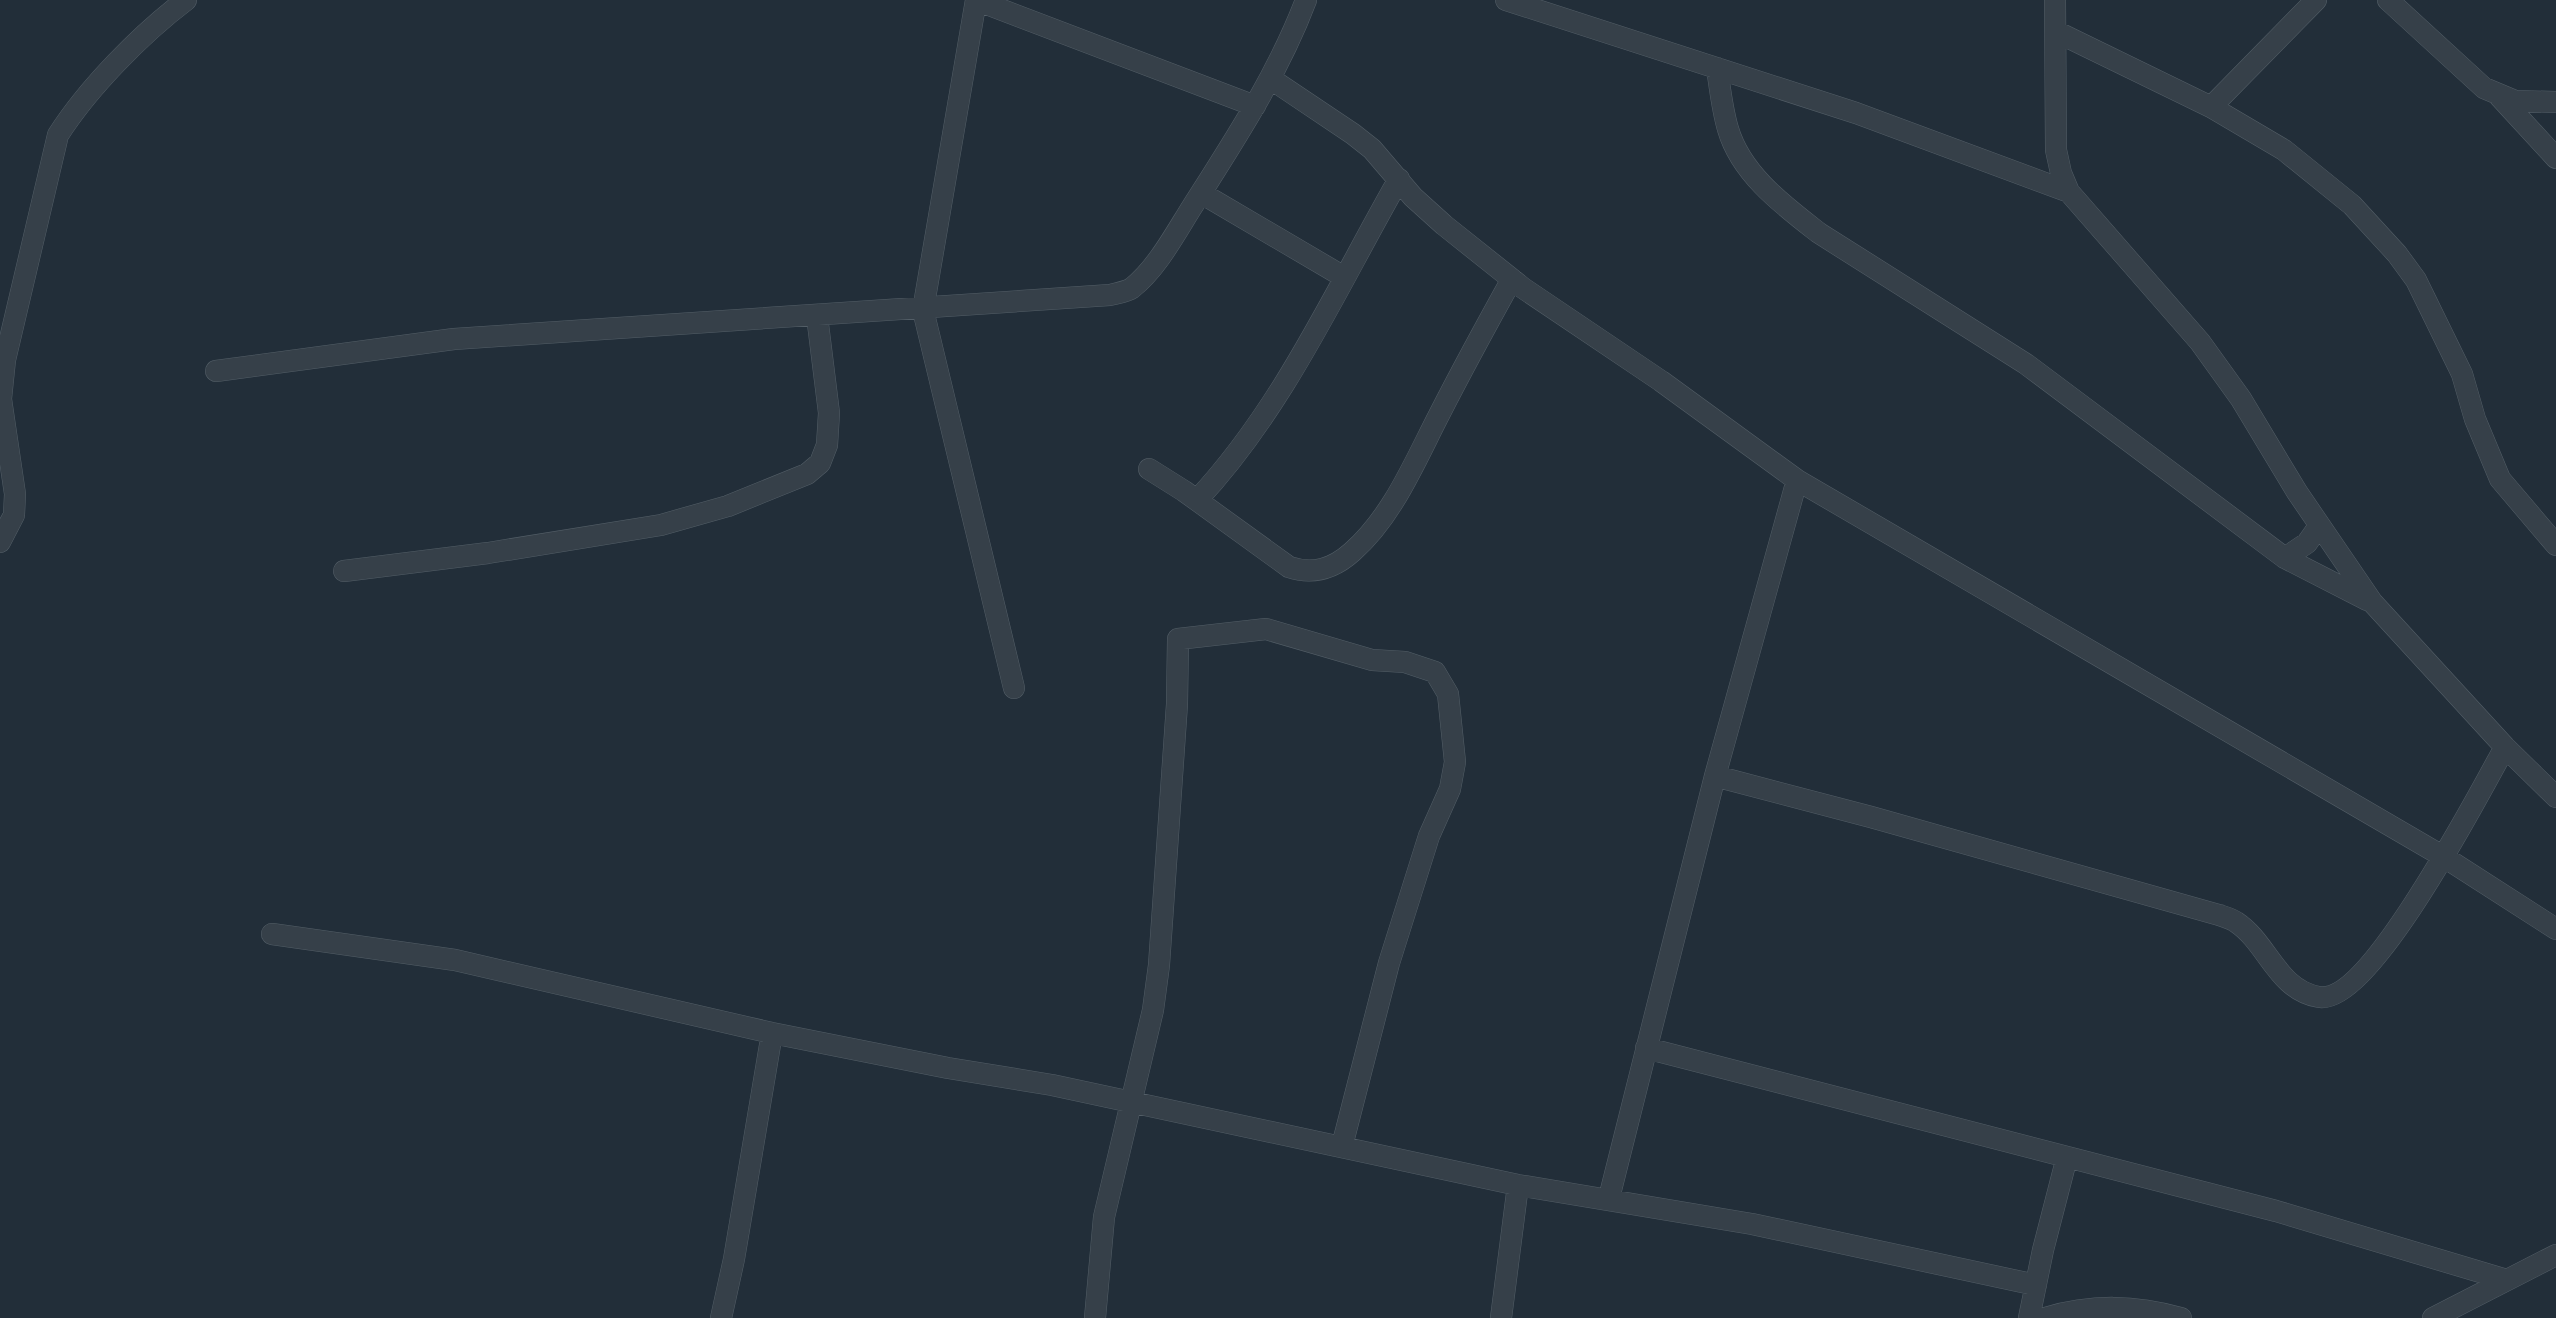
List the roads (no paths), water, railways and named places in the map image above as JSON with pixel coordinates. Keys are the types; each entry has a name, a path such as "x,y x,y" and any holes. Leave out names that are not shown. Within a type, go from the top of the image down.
{"street":[{"path":"0,542 14,515 15,494 1,399 5,360 58,135 74,110 95,87 186,0"},
{"path":"1014,688 922,310 976,0 1255,106"},
{"path":"216,371 454,339 922,310 1110,295 1130,290 1145,275 1201,193 1255,106 1271,79 1306,0"},
{"path":"1506,0 1856,113 2069,192"},
{"path":"2055,0 2056,150 2061,173 2069,192 2200,342 2241,399 2319,526 2372,602 2505,747 2556,797"},
{"path":"2211,107 2316,0"},
{"path":"2388,0 2484,88 2499,96 2532,104 2556,102"},
{"path":"2057,32 2211,107 2284,150 2352,205 2397,254 2416,280 2462,374 2475,419 2500,479 2556,545"},
{"path":"1717,68 1728,130 1741,159 1783,206 1819,233 2026,364 2285,558 2372,602"},
{"path":"1271,79 1372,149 1444,225 1512,279 1661,381 1797,480 2445,857 2556,930"},
{"path":"2499,96 2556,158"},
{"path":"1197,500 1223,473 1273,404 1399,179"},
{"path":"1201,193 1344,277"},
{"path":"1149,469 1197,500 1289,567 1304,572 1319,572 1338,563 1351,553 1386,513 1512,279"},
{"path":"344,571 488,553 661,525 728,506 807,474 820,463 827,445 829,413 818,316"},
{"path":"1609,1198 1715,776 1797,480"},
{"path":"2285,558 2307,543 2319,526"},
{"path":"1095,1318 1104,1217 1129,1102 1153,1010 1160,965 1177,704 1178,639 1266,629 1372,660 1405,662 1435,672 1448,694 1455,762 1450,789 1429,836 1389,963 1341,1146"},
{"path":"1715,776 1871,817 2228,918 2236,921 2248,932 2275,969 2298,988 2319,997 2333,996 2347,987 2409,912 2445,857 2505,747"},
{"path":"272,934 455,960 772,1033 1129,1102 1518,1185 1609,1198 1752,1224 2036,1285"},
{"path":"722,1318 772,1033"},
{"path":"1646,1048 2276,1211 2507,1280"},
{"path":"2029,1318 2067,1157"},
{"path":"1501,1318 1518,1185"},
{"path":"2433,1318 2556,1255"},
{"path":"2045,1318 2074,1310 2117,1307 2147,1309 2181,1318"}]}
